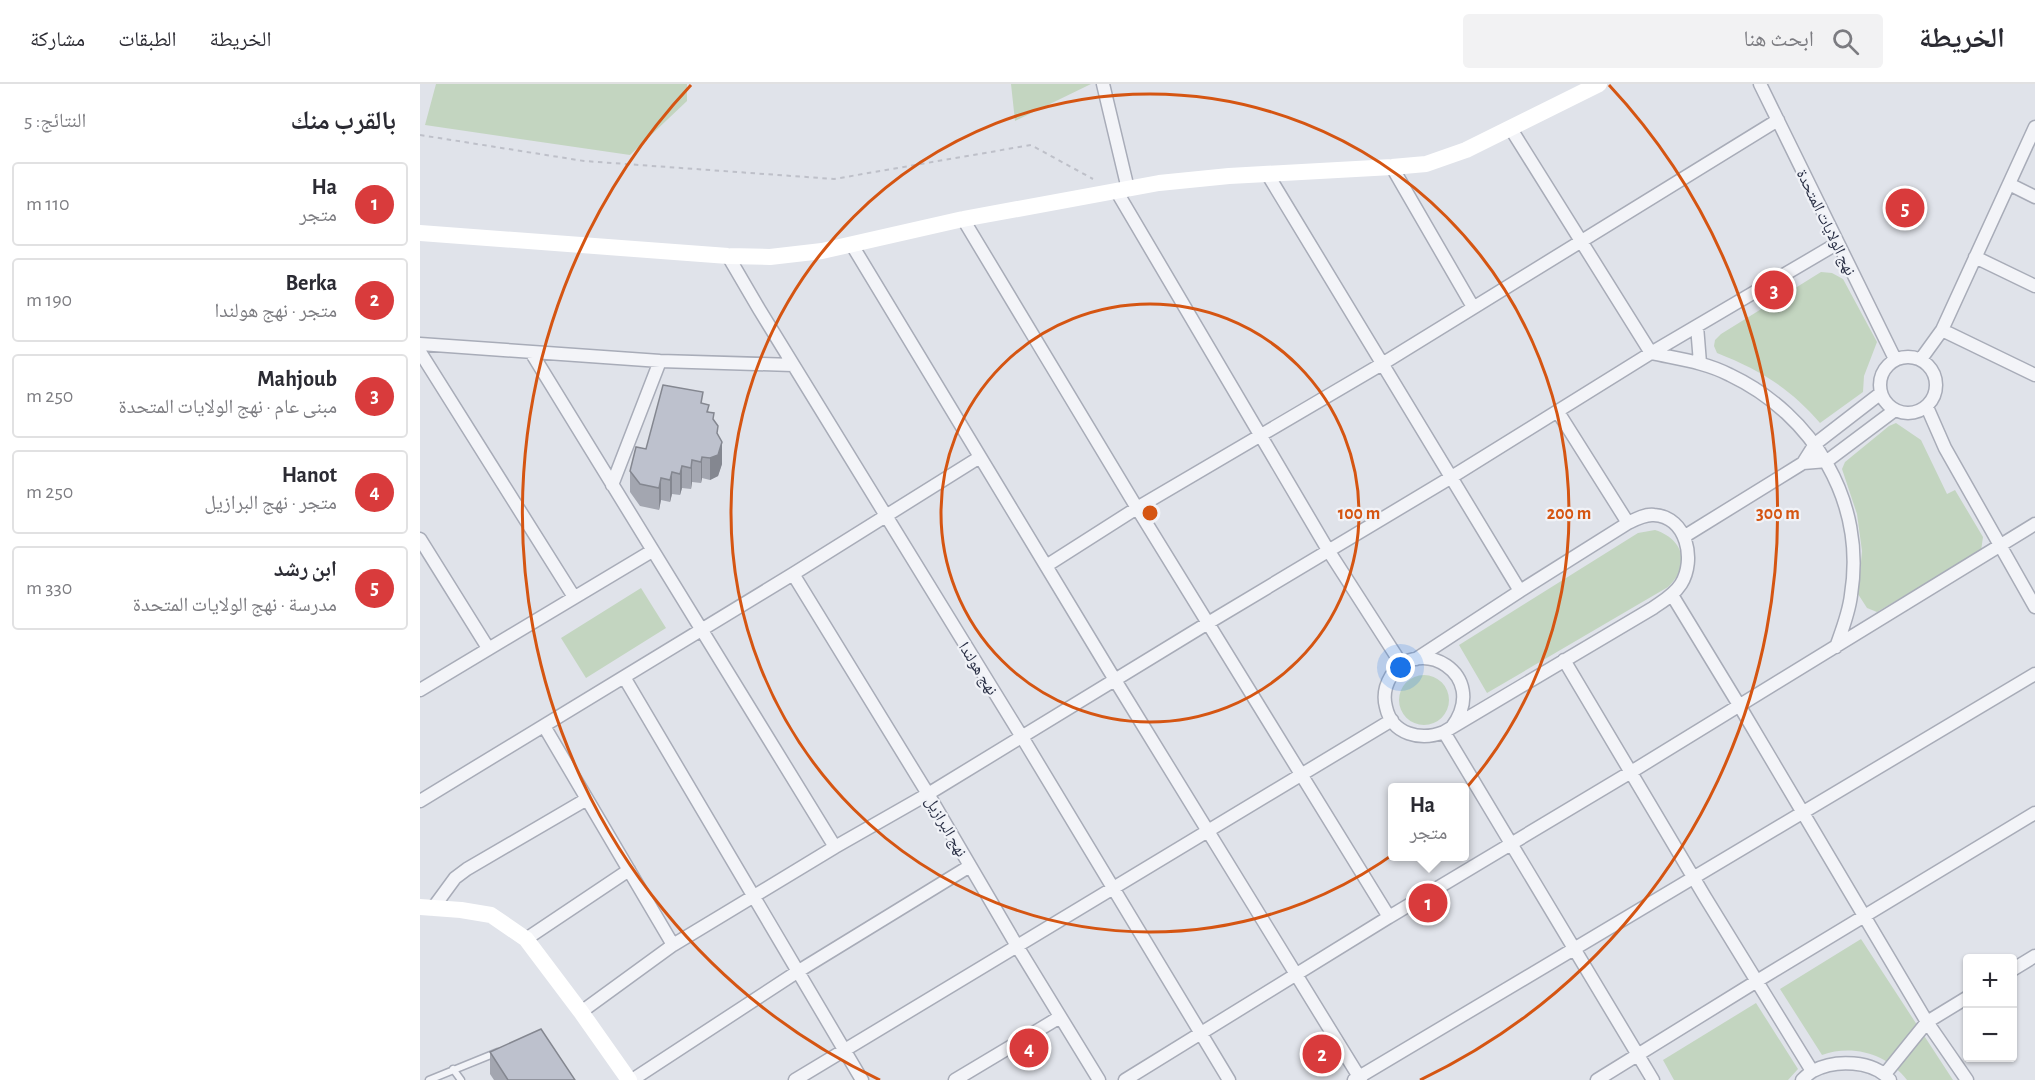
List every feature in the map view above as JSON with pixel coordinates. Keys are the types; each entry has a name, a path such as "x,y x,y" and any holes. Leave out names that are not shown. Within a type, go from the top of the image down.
{"street":[{"path":"1103,84 1123,190 1259,435 1328,550 1402,665"},
{"path":"420,233 728,256 770,257 822,251 963,219 1192,179 1426,164 1447,158 1511,129 1599,84"},
{"name":"نهج الولايات المتحدة","path":"1760,84 1895,360"},
{"path":"1046,566 1137,508 1382,364 1778,120"},
{"path":"1916,358 1942,330 2035,127"},
{"path":"1511,129 1651,353 1700,363 1732,375 1782,409 1815,444 1827,461 1845,502 1851,527 1853,556 1852,593 1847,618 1836,647"},
{"path":"1392,167 1473,307"},
{"path":"1268,175 1520,591"},
{"path":"2009,184 2035,197"},
{"path":"963,219 1137,508 1389,917"},
{"path":"581,1012 673,945 928,794 1450,478 1651,353 1838,243"},
{"path":"852,245 1358,1079 2035,674"},
{"name":"نهج هولندا","path":"728,256 1229,1080"},
{"path":"1975,256 2035,286"},
{"path":"1697,326 1700,363"},
{"path":"1942,330 2035,375"},
{"path":"420,344 660,361 793,365"},
{"path":"420,352 574,597"},
{"path":"531,352 835,847"},
{"path":"1916,358 1930,366 1937,387 1930,402 1917,412 1905,413 1895,410 1886,403 1881,393 1880,383 1887,365 1895,360 1916,358"},
{"path":"612,485 660,361"},
{"path":"1684,536 1803,463 1815,444 1881,393"},
{"path":"1930,402 1945,448 2035,607"},
{"path":"1803,463 1827,461 1895,410"},
{"path":"1558,412 1628,523"},
{"path":"420,801 980,457"},
{"path":"1654,515 1665,518 1676,525 1684,536 1689,553 1687,570 1672,595 1433,736 1410,735 1392,720 1386,709 1384,697 1387,684 1402,665 1416,659 1628,523 1641,517 1654,515"},
{"path":"1125,1080 2035,524"},
{"path":"420,539 488,648"},
{"path":"420,690 652,551"},
{"name":"نهج البرازيل","path":"793,573 1100,1080"},
{"path":"1672,595 1928,1022 1967,1080"},
{"path":"1416,659 1429,658 1441,662 1452,669 1460,680 1463,704 1459,716 1448,729"},
{"path":"1564,660 1812,1071"},
{"path":"624,677 862,1080"},
{"path":"795,1080 1392,720"},
{"path":"544,726 673,945"},
{"path":"1448,729 1512,844 1653,1080"},
{"path":"426,908 467,869 587,799"},
{"path":"1598,1080 2035,813"},
{"path":"426,908 491,915 526,939 630,1080 797,972 970,866"},
{"path":"526,939 629,870"},
{"path":"2017,967 2035,956"},
{"path":"1802,1080 1812,1071 1835,1064 1855,1063 1887,1077 1928,1022 1963,1000"},
{"path":"955,1080 1060,1017"}],"lane":[{"path":"429,1080 504,1050"},
{"path":"453,1069 461,1080"}],"path":[{"path":"420,135 584,161 834,179 1031,145 1123,190"}],"green space":[{"path":"436,84 687,84 687,101 630,155 425,125"},
{"path":"1011,84 1091,84 1015,121"},
{"path":"1821,272 1832,273 1843,279 1877,342 1864,376 1863,392 1820,423 1786,390 1761,373 1717,353 1714,346 1715,340 1721,334"},
{"path":"1896,423 1921,440 1947,494 1955,490 1983,537 1981,551 1877,612 1867,608 1858,594 1862,551 1857,514 1842,469 1845,462 1889,426"},
{"path":"1655,530 1672,540 1678,546 1681,554 1680,571 1668,587 1487,693 1459,645 1638,533"},
{"path":"641,588 666,628 586,678 561,638"},
{"path":"1419,675 1429,675 1442,682 1449,695 1449,705 1442,718 1429,725 1419,725 1410,721 1403,714 1399,705 1399,695 1403,686 1410,679"},
{"path":"1861,939 1953,1080 1907,1080 1890,1064 1857,1051 1822,1055 1780,989"},
{"path":"1756,1003 1798,1069 1788,1080 1674,1080 1663,1060"}],"building":[{"path":"663,385 703,392 701,403 709,405 707,412 714,413 713,419 718,426 717,433 722,442 718,455 710,458 702,457 701,462 692,460 691,468 682,466 680,474 672,472 670,480 661,478 659,488 640,484 630,471 636,447 646,449"},
{"path":"541,1029 575,1080 508,1080 490,1052"}],"place":[{"name":"ابن رشد","path":"1905,208"},
{"name":"Mahjoub","path":"1774,290"},
{"name":"Ha","path":"1428,903"},
{"name":"Hanot","path":"1029,1048"},
{"name":"Berka","path":"1322,1054"}]}
